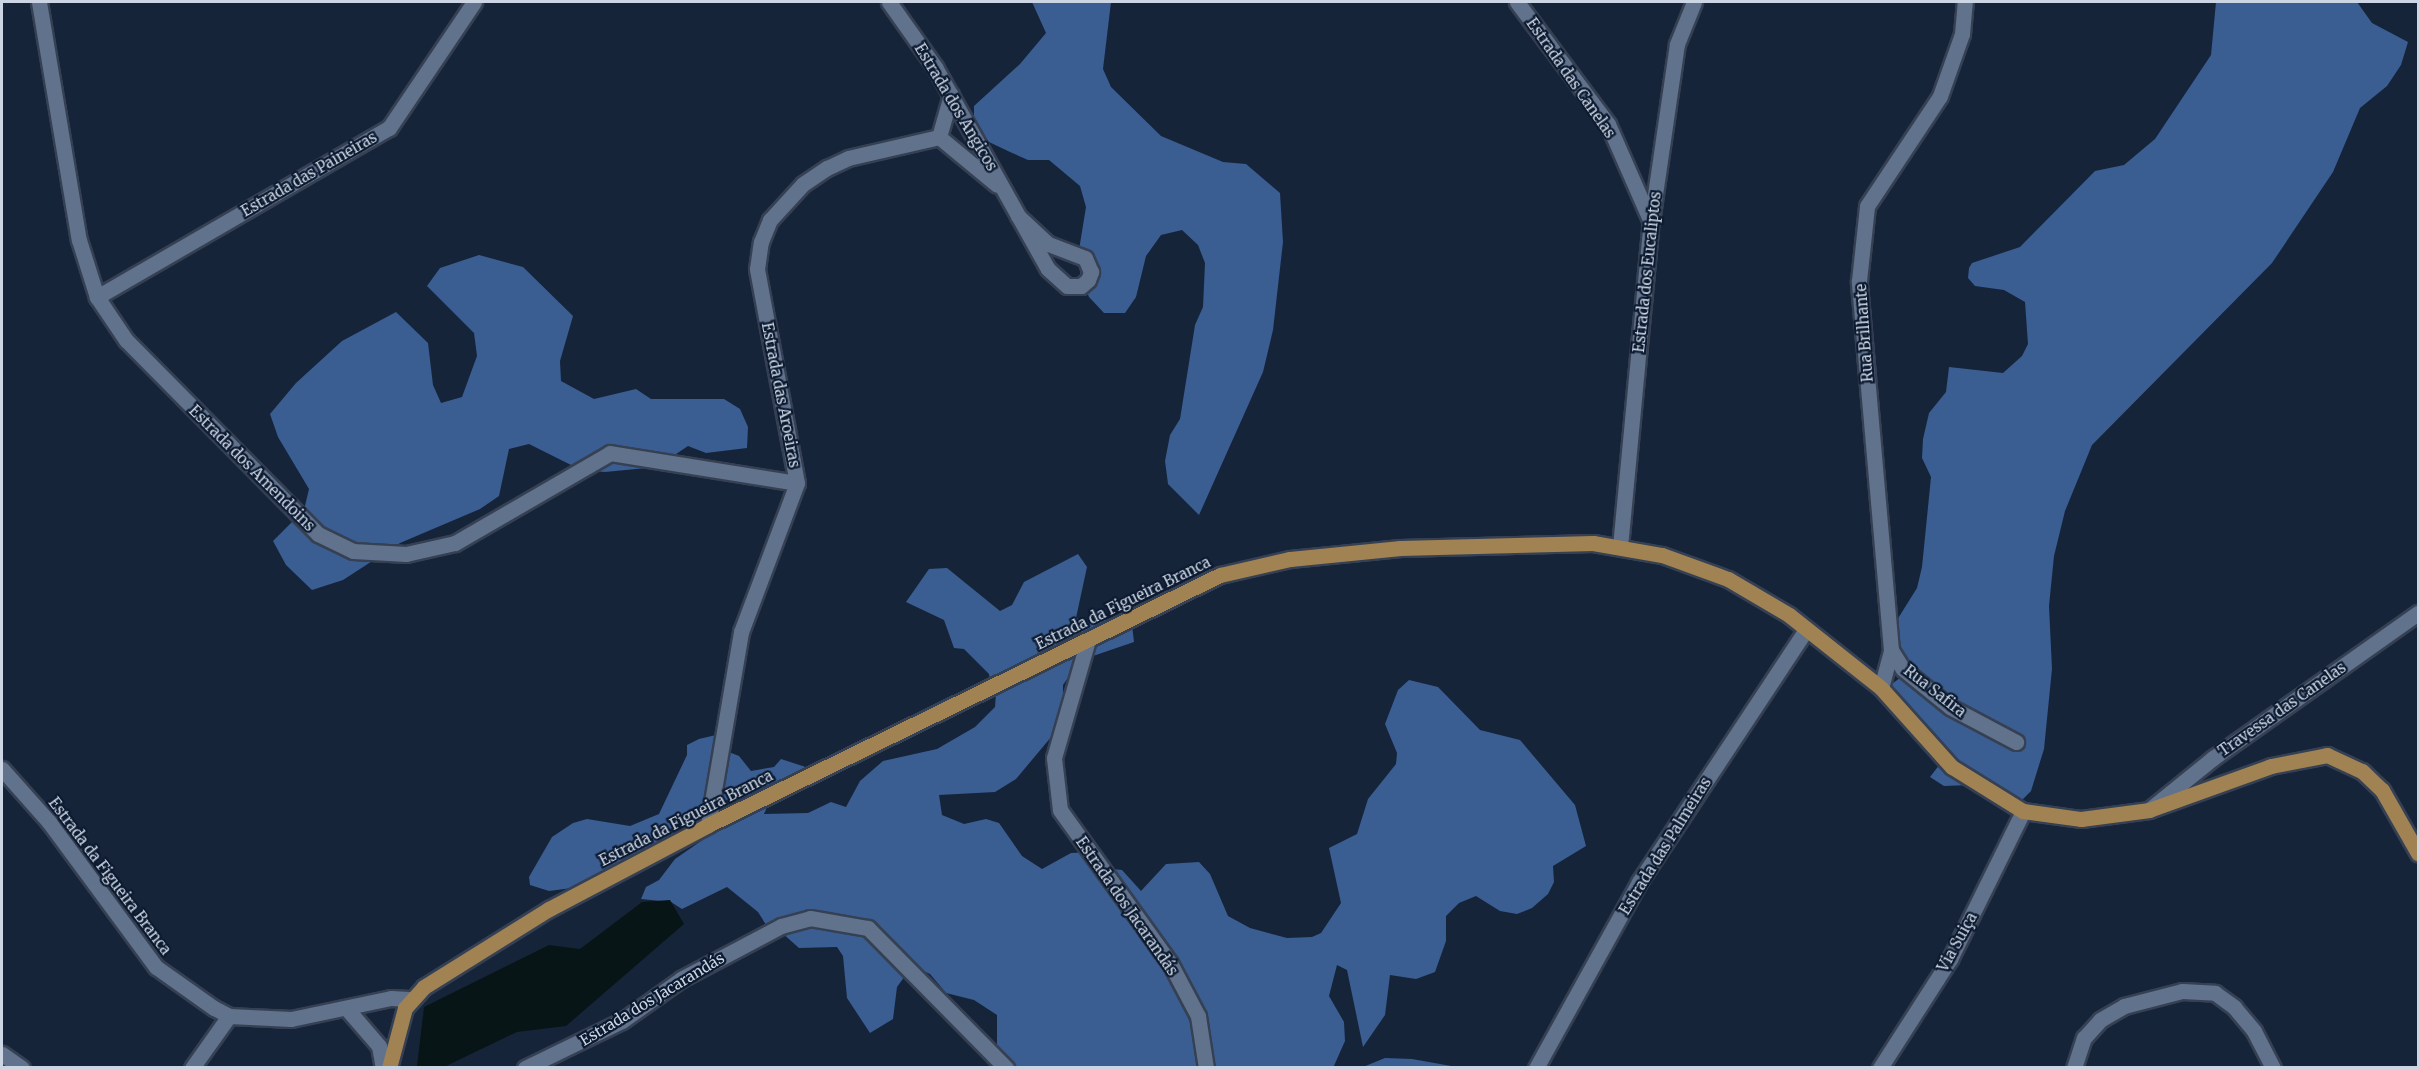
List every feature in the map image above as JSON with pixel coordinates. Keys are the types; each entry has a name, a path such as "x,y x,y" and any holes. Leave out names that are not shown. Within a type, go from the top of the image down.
{"main road":[{"name":"Estrada da Figueira Branca","path":"409,999 549,909 708,825 1187,590 1255,565 1400,548 1558,542 1620,547 1662,555 1728,579 1789,615 1805,631 1881,688 1952,767 2023,811 2081,819 2149,810 2271,766 2327,756 2361,771 2382,790 2418,853"},
{"path":"389,1068 409,999"}],"street":[{"name":"Estrada dos Amendoins","path":"39,2 79,240 97,297 126,340 318,534 353,551 406,554 455,543 609,453 798,483"},
{"name":"Estrada das Paineiras","path":"97,297 389,128 474,2"},
{"name":"Estrada dos Angicos","path":"889,2 951,95 1047,269 1067,286 1081,286 1088,280 1091,272 1085,258 1048,244 1018,216"},
{"name":"Estrada das Canelas","path":"1517,2 1608,124 1651,222"},
{"name":"Estrada dos Eucaliptos","path":"1620,547 1651,222 1677,44 1694,2"},
{"name":"Rua Brilhante","path":"1881,688 1891,650 1859,281 1867,206 1940,96 1962,34 1965,2"},
{"path":"951,95 939,137 1006,193"},
{"name":"Estrada das Aroeiras","path":"708,825 741,632 798,483 757,269 770,220 803,184 827,168 848,158 939,137"},
{"name":"Travessa das Canelas","path":"2149,810 2212,758 2418,613"},
{"name":"Estrada das Palmeiras","path":"1536,1068 1639,882 1805,631"},
{"name":"Estrada dos Jacarandás","path":"1088,640 1054,758 1060,810 1170,963 1198,1016 1206,1068"},
{"name":"Rua Safira","path":"1891,650 1903,669 1950,707 2016,742"},
{"name":"Estrada da Figueira Branca","path":"2,769 49,822 156,967 229,1016 291,1019 348,1010 391,998 409,999"},
{"name":"Via Suiça","path":"1880,1068 1950,959 2023,811"},
{"name":"Estrada dos Jacarandás","path":"525,1068 622,1021 681,979 771,931 810,918 868,928 1006,1068"},
{"path":"2074,1068 2084,1038 2100,1020 2124,1006 2182,991 2215,993 2234,1007 2254,1031 2273,1068"},
{"path":"348,1010 379,1046 383,1068"},
{"path":"192,1068 229,1016"},
{"path":"2,1054 22,1068"}],"shaded area":[{"path":"1032,2 1111,2 1103,69 1111,87 1161,136 1223,162 1246,164 1280,193 1283,242 1273,330 1263,372 1199,515 1168,484 1165,461 1170,435 1180,419 1195,325 1203,307 1205,263 1198,245 1182,230 1161,235 1146,256 1136,297 1125,313 1104,313 1089,297 1081,279 1078,256 1086,207 1080,186 1049,160 1028,160 989,142 974,127 974,106 1020,64 1046,33"},
{"path":"2216,2 2357,2 2372,23 2408,42 2401,65 2387,86 2360,108 2333,172 2272,263 2092,445 2065,511 2054,556 2049,606 2052,669 2044,749 2031,791 2019,803 1970,785 1944,786 1930,777 1940,764 1889,686 1904,675 1892,628 1917,588 1922,567 1931,477 1922,458 1923,439 1929,413 1946,392 1949,367 2003,373 2022,356 2028,344 2025,302 2004,290 1975,286 1968,278 1969,268 1972,263 2020,247 2095,171 2124,165 2155,139 2211,55"},
{"path":"479,255 523,267 573,316 560,361 561,381 594,399 636,389 651,399 724,399 740,409 748,427 747,448 706,453 688,446 657,467 605,472 581,470 529,444 509,449 499,496 480,509 400,543 343,580 312,590 286,565 273,541 304,510 309,489 278,437 270,414 296,383 342,341 396,312 428,343 433,385 441,403 462,397 477,356 474,333 427,286 440,268"},
{"path":"1078,554 1087,567 1076,618 1088,622 1131,616 1134,642 1093,656 1072,672 1063,685 1063,707 1052,736 1016,779 995,792 939,795 942,815 964,824 986,819 999,823 1022,856 1042,869 1071,853 1094,852 1104,868 1122,870 1141,891 1166,864 1199,862 1210,874 1228,916 1250,928 1287,938 1312,937 1321,933 1341,903 1329,848 1357,834 1368,799 1396,764 1397,753 1385,724 1398,690 1409,680 1438,687 1480,730 1520,740 1575,805 1586,846 1553,866 1554,882 1548,894 1532,908 1517,914 1500,911 1476,896 1459,903 1446,916 1446,941 1435,972 1416,979 1390,975 1385,1015 1363,1047 1347,970 1337,965 1329,996 1344,1022 1345,1041 1333,1068 997,1067 997,1015 974,1000 946,993 930,974 912,966 897,987 893,1019 870,1033 847,998 843,956 837,947 799,948 781,932 768,928 758,912 727,887 682,909 671,902 641,899 646,887 659,880 675,859 717,830 587,886 549,891 530,885 529,877 552,837 573,823 587,819 630,826 659,814 687,755 687,745 699,739 716,735 716,747 739,756 751,771 774,767 781,759 815,770 768,805 764,814 808,813 831,802 846,807 860,781 883,761 937,749 975,727 995,707 996,693 992,693 989,674 964,649 954,648 944,620 906,602 929,569 947,568 1000,611 1012,605 1024,582"},
{"path":"670,900 684,924 566,1026 517,1032 444,1067 417,1066 424,1007 549,945 580,949 642,902"},
{"path":"1385,1058 1412,1059 1457,1067 1363,1067"}]}
